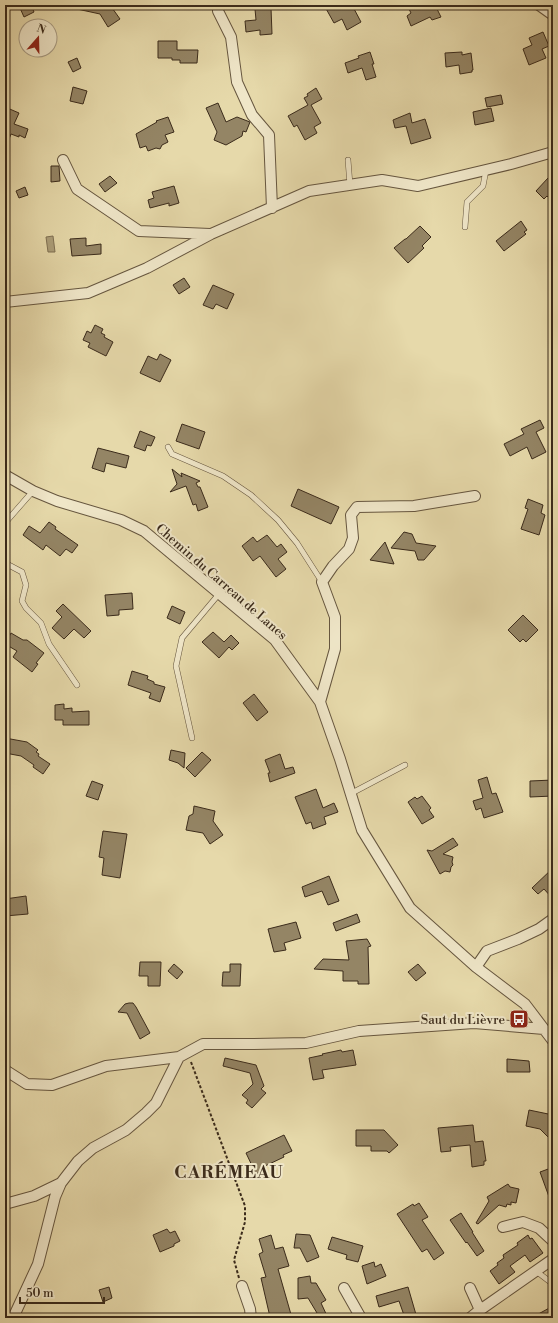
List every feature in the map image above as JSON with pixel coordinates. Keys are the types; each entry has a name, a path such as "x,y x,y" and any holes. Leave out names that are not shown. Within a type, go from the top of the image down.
{"street":[{"path":"539,5 553,15"},
{"path":"218,11 231,37 237,82 252,115 269,135 272,208"},
{"path":"5,302 88,293 147,268 211,234 310,191 382,180 418,186 553,152"},
{"path":"63,160 77,189 139,231 211,234"},
{"name":"Chemin du Carreau de Lanes","path":"5,475 33,491 57,501 121,520 144,531 275,640 320,702 340,759 362,830 410,908 476,967 525,1004 553,1041"},
{"path":"320,702 335,649 335,617 322,582 333,566 349,549 353,538 351,515 357,507 414,506 475,496"},
{"path":"476,967 486,951 539,929 553,919"},
{"path":"5,1070 27,1084 52,1086 106,1066 183,1054 203,1044 306,1043 359,1031 474,1023 544,1029"},
{"path":"13,1318 38,1264 55,1197 61,1183 78,1161 93,1148 126,1130 146,1114 156,1103 183,1054"},
{"path":"5,1204 34,1196 61,1183"},
{"path":"503,1227 523,1222 539,1228 553,1241"},
{"path":"470,1318 553,1259"},
{"path":"241,1284 250,1309 251,1318"},
{"path":"344,1288 361,1318"},
{"path":"470,1288 480,1310"}],"lane":[{"path":"348,160 350,185"},
{"path":"465,227 468,202 483,186 486,170"},
{"path":"168,446 172,454 223,476 251,495 278,520 297,543 322,582"},
{"path":"5,523 33,491"},
{"path":"5,563 22,572 26,585 22,601 26,608 41,623 49,644 77,685"},
{"path":"192,738 176,666 182,638 219,594"},
{"path":"350,794 405,765"},
{"path":"536,1271 553,1284"}],"path":[{"path":"183,1054 245,1206 245,1222 234,1260 241,1284"}],"shaded area":[{"path":"53,236 55,252 48,252 46,237"}],"building":[{"path":"24,5 31,5 34,12 24,17 20,8"},
{"path":"77,5 100,5 108,7 110,5 120,19 108,27 100,14 77,9"},
{"path":"324,5 352,5 361,22 347,30 342,19 334,23"},
{"path":"407,5 435,5 441,17 432,20 430,17 411,26 407,16 411,13"},
{"path":"271,8 272,34 260,35 260,30 246,32 245,21 256,20 255,9"},
{"path":"543,32 549,46 542,49 546,58 529,65 523,49 532,45 529,38"},
{"path":"158,41 177,41 177,50 198,50 197,63 180,63 180,60 172,60 172,58 158,58"},
{"path":"370,52 376,77 366,80 362,68 348,73 345,63"},
{"path":"462,52 462,55 471,53 472,72 460,74 459,65 446,67 445,53"},
{"path":"77,58 81,68 73,72 68,62"},
{"path":"73,87 87,91 83,104 70,101"},
{"path":"316,88 322,99 311,105 321,123 314,127 317,133 305,140 297,125 294,127 288,116 308,105 304,98"},
{"path":"501,95 503,104 487,107 485,98"},
{"path":"218,103 226,122 237,117 250,122 246,132 243,131 242,136 226,145 214,140 217,132 206,108"},
{"path":"5,107 19,113 14,124 28,129 25,138 19,135 19,137 11,134 6,147 5,147"},
{"path":"491,108 494,121 475,125 473,112"},
{"path":"410,113 412,123 425,119 431,138 411,144 406,126 395,128 393,120"},
{"path":"168,117 174,132 165,135 168,142 162,145 160,149 156,148 148,151 146,146 140,148 136,134 157,122 156,121"},
{"path":"51,166 59,166 60,181 51,182"},
{"path":"110,176 117,183 105,192 99,184"},
{"path":"548,178 553,182 553,202 547,196 544,199 536,191"},
{"path":"174,186 179,203 169,206 169,203 150,208 148,200 154,198 152,192"},
{"path":"25,187 28,195 19,198 16,191"},
{"path":"521,221 527,230 524,232 526,234 504,251 496,241"},
{"path":"420,226 431,237 422,246 424,248 408,263 394,248"},
{"path":"86,238 86,246 101,244 101,254 72,256 70,239"},
{"path":"184,278 190,287 179,294 173,285"},
{"path":"213,285 234,294 227,309 216,304 213,309 203,305"},
{"path":"95,325 103,329 101,333 105,335 104,337 113,342 106,356 88,347 90,343 83,340 87,331 91,333"},
{"path":"160,354 171,360 160,382 140,373 148,356 157,360"},
{"path":"540,420 544,428 536,432 546,452 532,459 527,447 510,456 504,444 524,434 521,429"},
{"path":"182,424 205,432 199,449 176,441"},
{"path":"140,431 155,437 151,446 147,445 145,451 134,447"},
{"path":"98,448 129,456 126,468 106,463 104,472 92,468"},
{"path":"172,469 182,477 181,473 200,481 196,483 198,487 200,487 208,507 198,511 196,504 193,505 186,486 170,492 177,484"},
{"path":"298,489 339,507 331,524 291,506"},
{"path":"528,499 543,505 541,513 545,515 539,535 521,529 528,509 525,508"},
{"path":"49,522 56,527 55,529 78,545 72,553 66,549 60,556 46,545 43,550 23,535 29,526 40,533"},
{"path":"404,532 412,534 416,543 436,546 424,560 418,560 415,551 391,548"},
{"path":"267,535 277,547 281,544 287,552 278,559 286,569 276,577 260,556 253,561 242,546 253,537 257,542"},
{"path":"385,542 394,564 370,560"},
{"path":"132,593 133,609 119,610 119,615 107,616 105,595"},
{"path":"63,604 91,631 84,638 74,629 64,639 52,628 62,617 56,611"},
{"path":"172,606 185,612 180,624 167,618"},
{"path":"523,615 538,630 526,642 523,639 520,642 508,630"},
{"path":"213,632 224,642 231,635 239,643 232,650 229,647 219,658 202,642"},
{"path":"11,633 23,640 27,640 44,653 36,663 38,664 32,672 13,657 17,651 5,644"},
{"path":"132,671 148,676 147,679 154,682 154,684 165,687 160,702 149,698 151,693 128,685"},
{"path":"254,694 268,712 257,721 243,703"},
{"path":"64,704 64,709 72,708 72,712 89,711 89,725 63,725 63,720 55,720 55,705"},
{"path":"5,738 27,742 38,750 36,752 39,754 38,756 50,764 43,774 33,767 34,765 21,756 5,753"},
{"path":"171,750 185,753 184,768 178,763 169,760"},
{"path":"202,752 211,760 195,777 186,768"},
{"path":"280,754 285,769 293,767 295,773 270,782 268,773 270,773 265,760"},
{"path":"487,777 492,794 496,793 503,812 484,818 481,808 476,810 473,801 483,798 478,780"},
{"path":"553,780 553,796 530,797 530,781"},
{"path":"92,781 103,785 98,800 86,796"},
{"path":"316,789 323,808 334,803 338,812 324,817 326,824 313,829 311,822 306,824 295,797"},
{"path":"422,796 431,808 429,810 434,817 422,824 408,802 415,797 417,799"},
{"path":"194,806 215,811 213,821 223,835 210,844 203,833 186,830 189,816 193,814"},
{"path":"103,831 127,834 120,878 102,875 104,858 99,857"},
{"path":"453,838 458,845 443,854 453,857 453,865 450,872 445,871 440,874 427,850 432,851"},
{"path":"553,868 553,899 544,889 538,894 532,888"},
{"path":"329,876 339,901 328,905 322,891 305,897 302,887"},
{"path":"26,896 28,914 5,916 5,899"},
{"path":"357,914 360,922 336,931 333,923"},
{"path":"296,922 301,938 284,943 286,950 274,952 268,929"},
{"path":"367,939 371,946 368,947 369,984 358,984 358,981 343,981 343,971 314,969 323,959 349,960 346,941"},
{"path":"140,962 161,962 160,986 148,986 148,976 139,976"},
{"path":"174,964 183,972 177,979 168,971"},
{"path":"230,964 241,964 240,986 222,986 223,972 230,972"},
{"path":"418,964 426,973 416,981 408,972"},
{"path":"133,1003 136,1007 150,1033 140,1039 127,1013 118,1012 125,1004"},
{"path":"341,1050 342,1052 353,1050 356,1065 322,1070 324,1078 313,1080 309,1058"},
{"path":"225,1058 256,1065 264,1086 261,1089 266,1093 252,1108 246,1103 248,1100 242,1095 253,1084 250,1073 223,1066"},
{"path":"507,1059 529,1061 530,1072 507,1072"},
{"path":"529,1110 553,1115 553,1142 540,1129 526,1126"},
{"path":"473,1125 475,1142 483,1141 486,1161 484,1161 484,1165 472,1167 470,1145 450,1147 451,1151 441,1152 438,1128"},
{"path":"356,1130 384,1130 398,1145 389,1153 387,1151 371,1151 371,1146 356,1146"},
{"path":"284,1135 292,1151 283,1155 284,1157 265,1166 266,1169 256,1174 246,1153"},
{"path":"551,1168 553,1174 553,1205 540,1172"},
{"path":"508,1184 510,1187 519,1189 516,1203 511,1202 511,1205 507,1204 506,1207 499,1205 478,1224 476,1223 489,1201 487,1197"},
{"path":"419,1203 428,1217 422,1220 444,1253 434,1260 427,1249 422,1252 397,1214 413,1204 414,1206"},
{"path":"461,1213 484,1251 477,1256 450,1220"},
{"path":"167,1229 170,1233 175,1231 180,1241 174,1244 174,1246 160,1252 153,1235"},
{"path":"296,1234 310,1235 319,1257 307,1262 300,1248 294,1248"},
{"path":"271,1235 275,1249 283,1247 289,1266 278,1269 292,1318 278,1318 277,1315 270,1317 261,1278 266,1277 259,1254 263,1252 259,1239"},
{"path":"528,1235 543,1253 530,1262 525,1255 510,1266 515,1272 499,1284 490,1271 504,1258 503,1255 518,1245 517,1243"},
{"path":"332,1237 363,1246 358,1262 346,1259 347,1255 328,1249"},
{"path":"374,1262 375,1267 381,1264 386,1276 367,1284 362,1266"},
{"path":"310,1276 311,1283 316,1283 326,1300 321,1303 328,1318 320,1318 308,1298 298,1299 298,1278"},
{"path":"109,1287 112,1298 103,1302 99,1290"},
{"path":"408,1287 417,1318 405,1318 399,1301 379,1307 376,1296"},
{"path":"553,1306 553,1318 531,1318"}],"place":[{"name":"Saut du Lièvre","path":"519,1019"}],"district":[{"name":"CARÉMEAU","path":"229,1172"}]}
